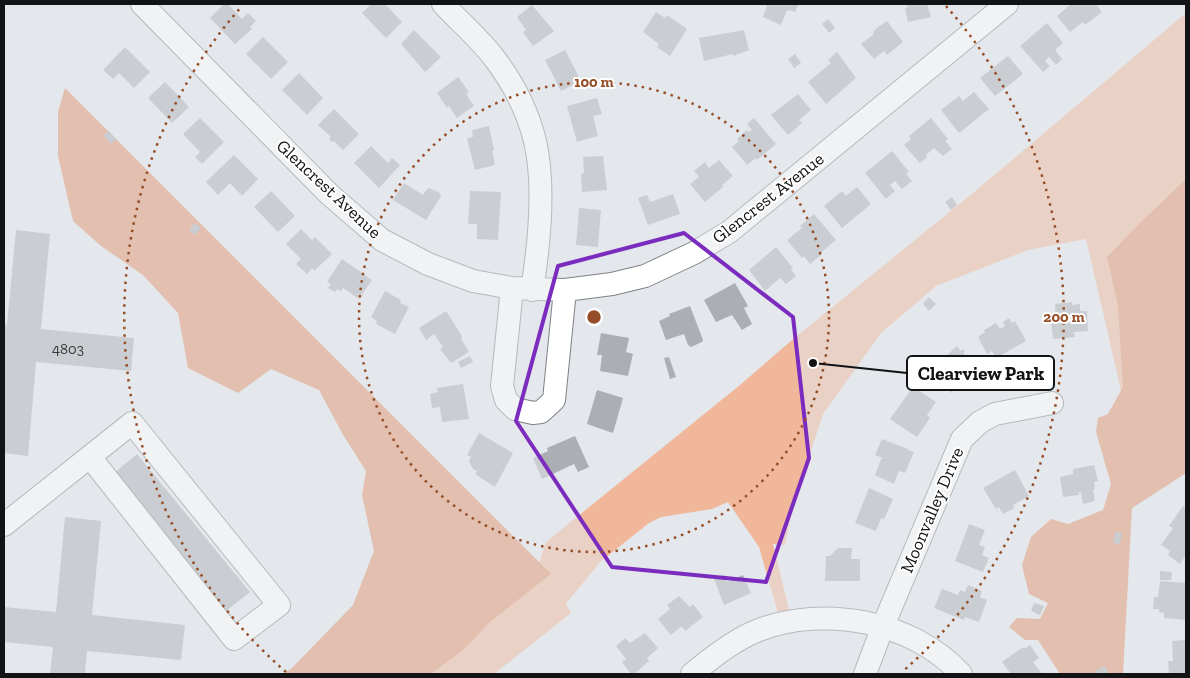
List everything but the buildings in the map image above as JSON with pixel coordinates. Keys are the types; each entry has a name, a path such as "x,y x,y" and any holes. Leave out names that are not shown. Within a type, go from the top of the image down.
{"street":[{"name":"Glencrest Avenue","path":"142,4 329,194 382,240 428,264 473,281 522,289 565,290 612,284 645,276 694,253 730,232 1003,5"},
{"path":"443,4 495,58 519,96 535,141 540,176 538,255 508,325 502,386 506,400 515,410 532,413 541,412 554,400 565,290"},
{"name":"Moonvalley Drive","path":"865,674 883,626 962,439 980,422 995,414 1052,403"},
{"path":"4,525 132,423 279,605 234,639 90,457"},
{"path":"692,674 715,655 758,630 796,620 843,618 883,626 932,648 960,674"}],"highlighted area":[{"path":"684,233 793,317 809,458 766,582 612,567 516,421 558,266"}],"shaded area":[{"path":"1186,13 1186,473 1132,508 1120,386 1086,239 1028,250 936,286 881,333 823,414 792,509 785,545 773,544 789,610 778,613 759,547 728,502 712,509 661,517 649,523 600,562 566,604 571,613 494,674 408,674 535,575 546,542 979,188"},
{"path":"65,88 551,574 490,622 463,650 431,674 283,674 292,668 353,605 374,551 362,495 366,471 342,433 319,390 271,369 238,393 188,368 178,313 143,275 101,246 73,221 58,156 58,112"},
{"path":"1186,179 1186,473 1132,508 1123,674 1060,674 1038,640 1025,640 1009,627 1017,618 1040,619 1048,603 1029,594 1022,565 1031,537 1051,519 1068,524 1103,510 1111,484 1096,432 1098,418 1108,414 1123,387 1118,305 1107,257"}],"place":[{"name":"Clearview Park","path":"813,363"}]}
